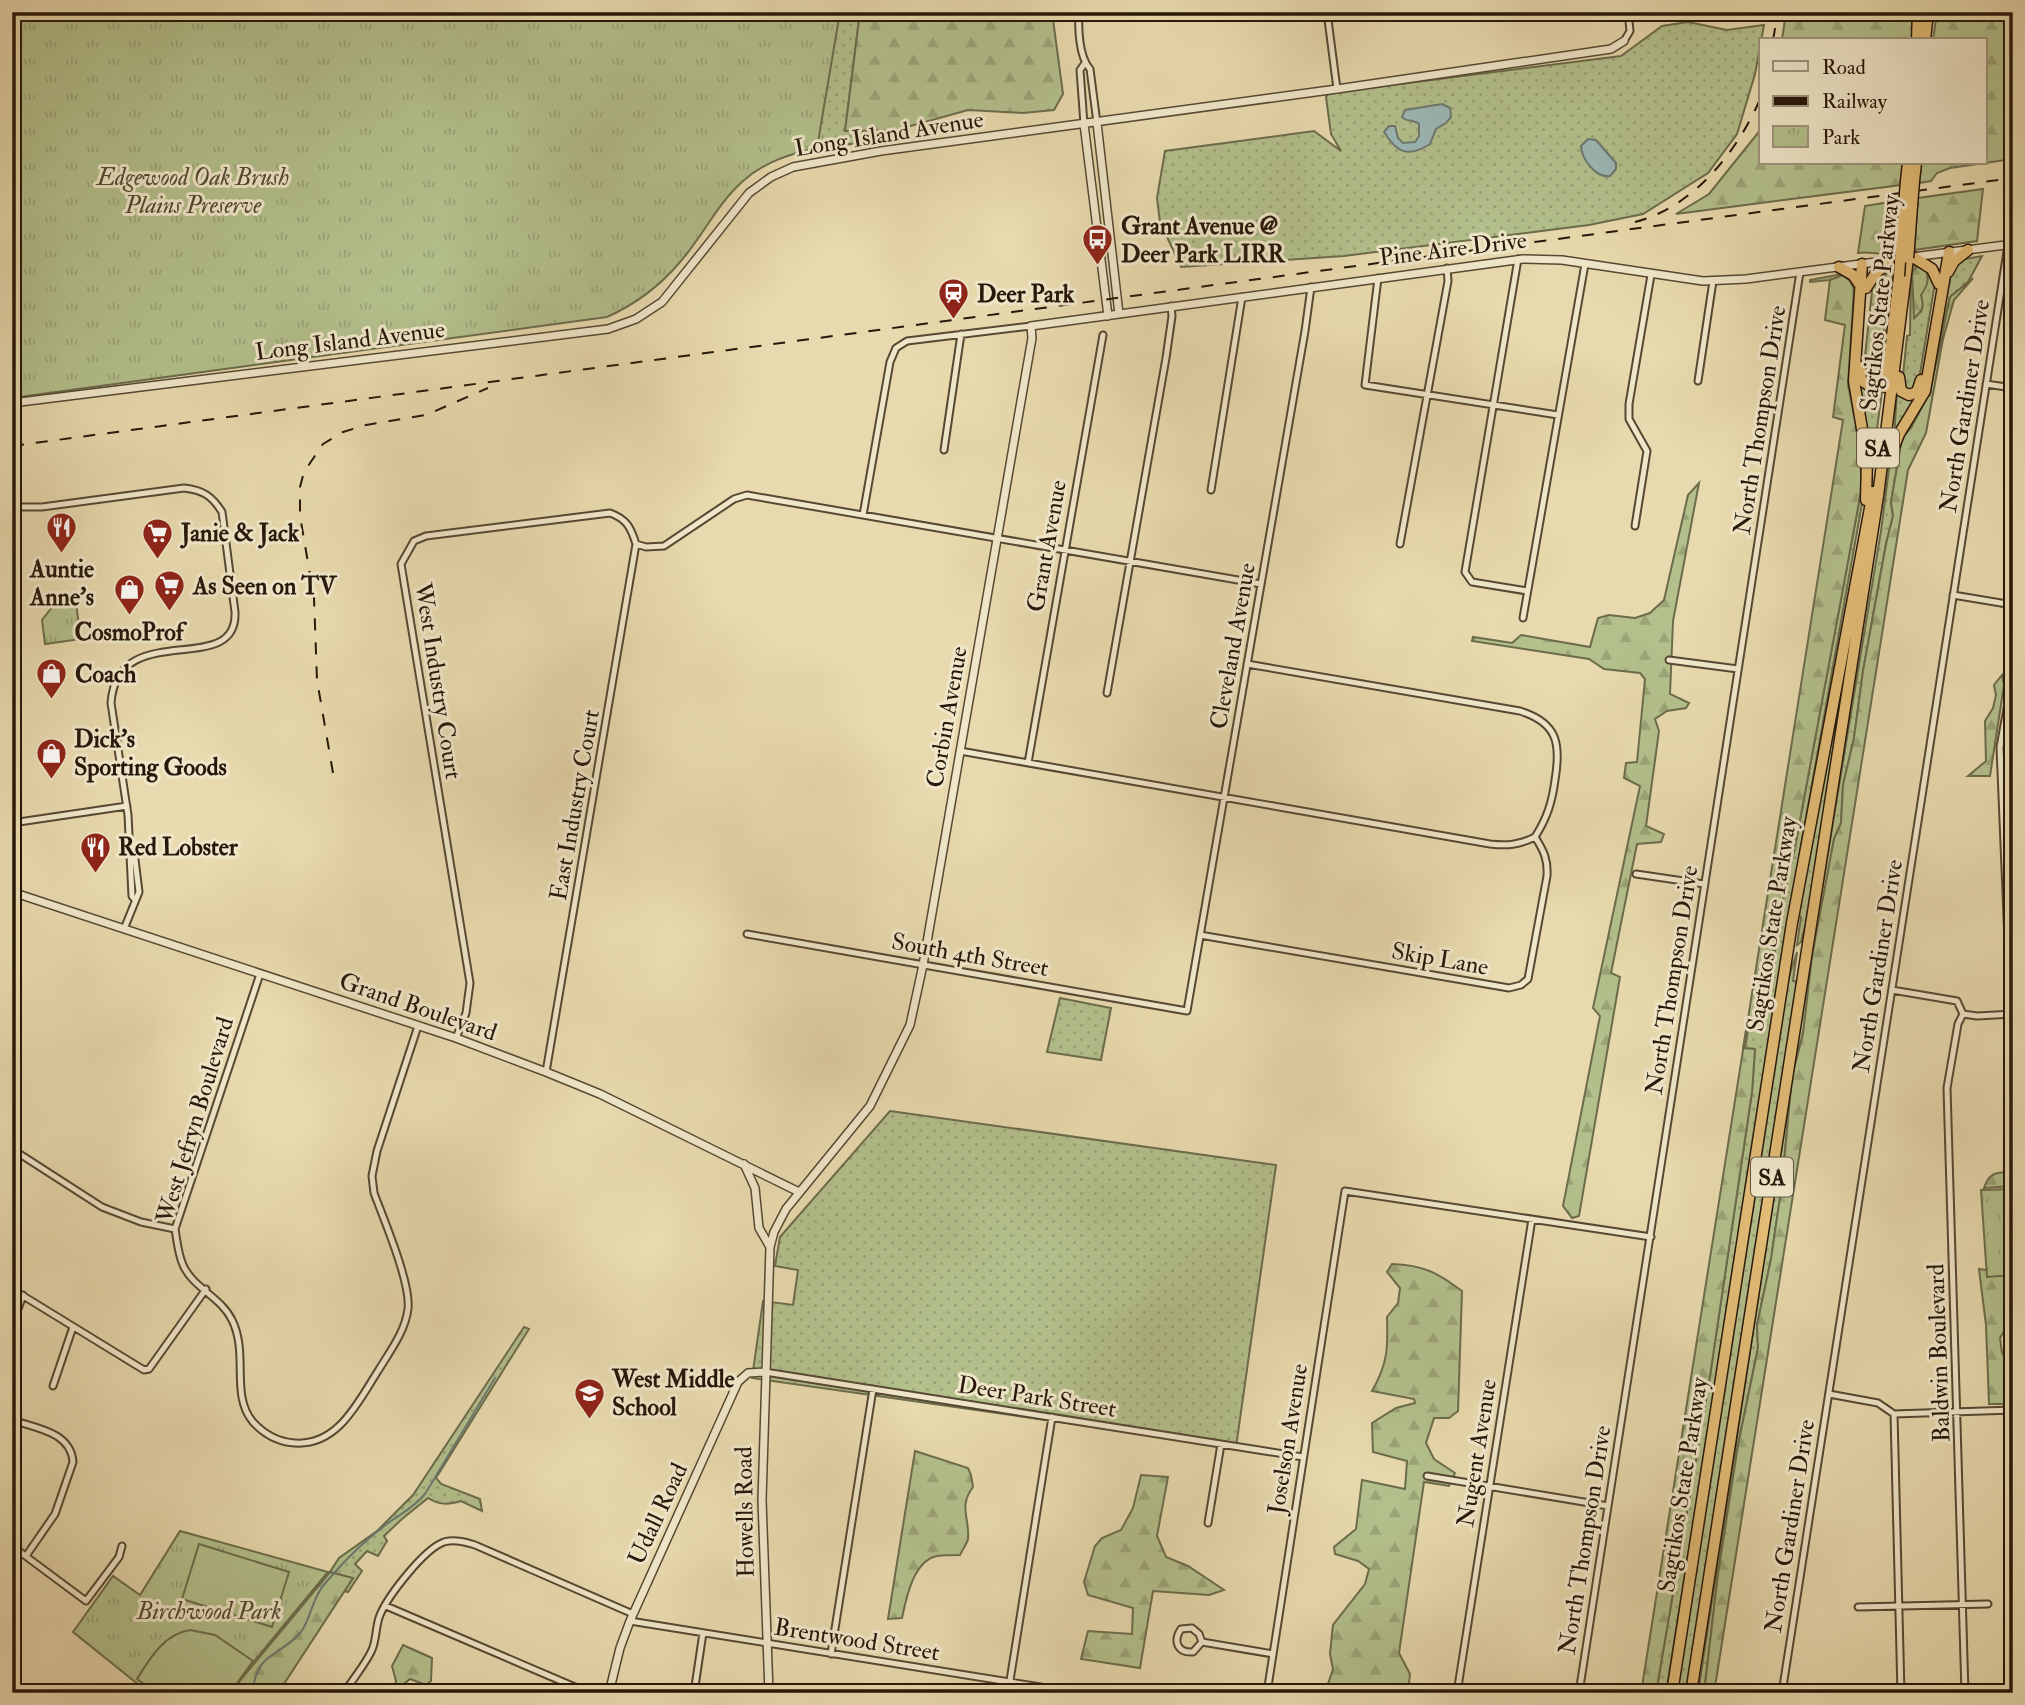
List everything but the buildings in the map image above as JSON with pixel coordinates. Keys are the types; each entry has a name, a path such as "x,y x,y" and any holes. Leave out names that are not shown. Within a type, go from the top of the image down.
{"highway":[{"path":"1917,38 1918,12"},
{"path":"1925,38 1928,12"},
{"name":"Sagtikos State Parkway","path":"1691,1693 1878,496 1902,276 1908,250 1908,164"},
{"name":"Sagtikos State Parkway","path":"1910,181 1916,164"},
{"path":"1908,250 1932,269 1941,287"},
{"path":"1895,342 1900,389 1904,394 1914,394 1920,387 1941,287 1950,267 1968,250"},
{"path":"1878,496 1895,441 1925,391 1947,253"},
{"path":"1891,260 1863,286 1860,378 1865,384 1876,385 1882,379 1895,342"},
{"path":"1861,556 1868,468 1854,390 1865,264"},
{"path":"1839,267 1853,275 1863,286"},
{"name":"Sagtikos State Parkway","path":"1672,1693 1792,923 1872,494 1895,342"}],"street":[{"path":"1079,12 1078,25 1085,63 1090,69 1119,314"},
{"path":"1327,12 1337,89"},
{"path":"1624,41 1630,31 1628,12"},
{"name":"Long Island Avenue","path":"12,403 608,329 636,319 662,302 749,193 771,177 793,167 881,151 1097,123 1611,49 1624,41"},
{"path":"1085,63 1080,71 1084,124 1108,316"},
{"name":"Pine Aire Drive","path":"863,515 890,362 894,350 907,341 1518,259 1540,258 1651,275 1713,281 1891,260 1908,250 1947,253 2010,244"},
{"name":"North Gardiner Drive","path":"1782,1693 2010,244"},
{"path":"1518,259 1465,572 1472,582 1527,591"},
{"path":"2005,263 2013,264"},
{"path":"1523,618 1585,264"},
{"path":"1400,544 1448,281 1447,268"},
{"name":"North Thompson Drive","path":"1579,1693 1800,272"},
{"path":"1635,526 1647,451 1629,419 1629,404 1651,275"},
{"path":"1378,278 1365,385 1558,415"},
{"path":"1698,381 1713,281"},
{"name":"Cleveland Avenue","path":"1187,1011 1311,287"},
{"path":"1210,490 1242,296"},
{"path":"1107,693 1166,358 1171,306"},
{"name":"Corbin Avenue","path":"770,1247 780,1220 799,1192 870,1106 910,1025 923,965 998,539 1032,336 1031,326"},
{"path":"944,450 961,334"},
{"name":"Grant Avenue","path":"1028,763 1103,335"},
{"path":"1986,384 2013,388"},
{"path":"12,508 42,507 184,488 207,493 222,512 236,621 232,632 217,643 144,655 123,670 112,689 111,703 131,848 134,851 139,886 138,897 124,929"},
{"path":"636,544 646,547 664,546 734,499 747,495 1261,584"},
{"name":"West Industry Court","path":"456,1038 466,1013 470,983 401,564 414,541 426,536 596,513 610,513 623,518 632,529 636,544"},
{"name":"East Industry Court","path":"546,1072 636,544"},
{"path":"1953,595 2013,605"},
{"path":"1669,660 1738,669"},
{"path":"960,751 1506,846 1535,838 1551,807 1559,760 1555,737 1542,720 1520,711 1247,664"},
{"path":"1892,990 1957,1001 1963,1014 2012,1014 2000,747 2013,676"},
{"path":"12,823 127,806"},
{"path":"2004,818 2013,818"},
{"name":"Skip Lane","path":"1200,935 1509,988 1521,985 1528,979 1547,876 1545,852 1535,838"},
{"path":"1636,874 1704,884"},
{"name":"Grand Boulevard","path":"12,892 456,1038 546,1072 600,1094 799,1192"},
{"name":"South 4th Street","path":"747,934 1187,1011"},
{"name":"West Jefryn Boulevard","path":"260,974 175,1229 183,1265 190,1276 228,1311 233,1321 242,1349 240,1382 247,1413 263,1431 289,1443 315,1442 330,1435 343,1423 400,1335 407,1316 409,1293 374,1192 372,1176 377,1151 418,1026"},
{"name":"Baldwin Boulevard","path":"1963,1014 1958,1024 1947,1088 1965,1693"},
{"path":"12,1149 103,1207 141,1223 175,1229"},
{"path":"744,1164 755,1188 759,1228 770,1247"},
{"name":"Joselson Avenue","path":"1267,1693 1345,1191 1532,1219"},
{"path":"1532,1219 1651,1237"},
{"name":"Nugent Avenue","path":"1457,1693 1532,1219"},
{"name":"Howells Road","path":"769,1693 762,1500 770,1247"},
{"path":"12,1289 144,1370 149,1369 206,1289"},
{"path":"12,1326 23,1295"},
{"path":"52,1386 74,1327"},
{"name":"Deer Park Street","path":"765,1372 1303,1457"},
{"name":"Udall Road","path":"609,1693 620,1648 631,1618 738,1382 748,1373 765,1372"},
{"path":"831,1654 873,1389"},
{"path":"1829,1394 1878,1403 1894,1414 2013,1410"},
{"path":"1894,1414 1901,1693"},
{"path":"1008,1693 1052,1417"},
{"path":"12,1420 58,1436 66,1442 73,1454 73,1462 55,1514 26,1556"},
{"path":"1208,1523 1222,1444"},
{"path":"1427,1476 1608,1506"},
{"name":"Brentwood Street","path":"344,1693 372,1650 379,1616 418,1563 432,1549 447,1541 458,1541 475,1545 631,1618 703,1633 1078,1693"},
{"path":"12,1546 86,1601 119,1556 122,1546"},
{"path":"1858,1607 1989,1604"},
{"path":"386,1606 589,1693"},
{"path":"1192,1628 1199,1634 1202,1642 1193,1652 1187,1653 1176,1643 1176,1637 1181,1629 1192,1628"},
{"path":"694,1693 703,1633"},
{"path":"1202,1642 1273,1654"}],"green space":[{"name":"Edgewood Oak Brush Plains Preserve","path":"12,12 840,12 817,148 778,160 751,174 725,200 688,252 664,279 628,306 607,317 12,398"},
{"path":"825,12 860,12 845,131 896,130 891,140 801,149"},
{"path":"860,12 1052,12 1063,94 1054,110 1023,113 968,110 896,130 845,131"},
{"path":"1786,12 1914,12 1912,38 1782,38"},
{"path":"1937,12 2013,12 2013,159 1986,163 1986,38 1933,38"},
{"path":"1688,22 1727,30 1764,25 1762,38 1759,38 1755,74 1737,134 1708,173 1643,214 1589,225 1344,256 1181,267 1160,222 1157,198 1165,151 1314,131 1341,151 1331,134 1326,97 1329,93 1621,56 1662,26"},
{"path":"1759,130 1759,164 1904,164 1901,185 1676,214 1709,194"},
{"path":"1921,164 1978,164 1950,168 1937,173 1931,181 1919,183"},
{"path":"1983,189 1977,241 1914,250 1918,198"},
{"path":"1901,200 1896,253 1858,253 1865,206"},
{"path":"1982,256 1968,282 1950,297 1940,341 1938,330 1952,270 1965,259"},
{"path":"1915,265 1926,268 1935,283 1918,386 1913,392 1902,386 1907,336 1910,335 1911,269 1894,272 1884,330 1887,332 1881,378 1871,384 1863,375 1873,282 1881,273 1897,267"},
{"path":"1917,266 1926,269 1928,279 1921,295 1922,308 1914,318 1912,272"},
{"path":"1894,273 1886,325 1882,327 1879,323 1879,287 1886,274"},
{"path":"1842,274 1849,277 1858,288 1856,323 1865,487 1802,840 1666,1693 1656,1693 1710,1376 1752,1092 1755,1049 1743,1049 1748,1018 1775,951 1775,935 1795,847 1862,486 1858,434 1848,385 1854,304 1843,276 1810,282"},
{"path":"1843,275 1854,289 1848,385 1858,434 1862,486 1795,847 1775,935 1767,1010 1761,1020 1750,1018 1745,1048 1755,1049 1752,1092 1710,1376 1656,1693 1641,1693 1843,420 1833,417 1845,325 1825,320 1830,280"},
{"path":"1973,278 1954,300 1943,339 1926,433 1908,470 1714,1693 1704,1693 1718,1574 1738,1445 1758,1348 1757,1325 1771,1259 1782,1184 1792,1076 1803,1034 1812,956 1834,839 1841,823 1843,785 1854,738 1863,671 1893,516 1891,502 1902,438 1911,428 1930,392 1950,297"},
{"path":"1858,380 1870,390 1883,384 1872,466 1869,466"},
{"path":"1897,391 1916,396 1894,439"},
{"path":"1921,410 1902,438 1891,502 1893,516 1863,671 1854,738 1843,785 1841,823 1834,839 1803,1034 1792,1076 1782,1184 1771,1259 1757,1325 1758,1348 1738,1445 1718,1574 1704,1693 1698,1693 1799,1029 1889,469 1900,440"},
{"path":"1699,483 1673,621 1670,694 1689,703 1686,708 1667,711 1655,719 1659,731 1646,826 1664,834 1661,842 1637,844 1611,973 1620,977 1579,1216 1572,1218 1563,1206 1600,1016 1593,1008 1640,786 1624,778 1626,763 1637,762 1645,679 1640,673 1604,669 1589,659 1472,641 1473,637 1512,643 1521,635 1590,647 1598,618 1609,615 1635,618 1650,613 1664,600 1688,495"},
{"path":"76,604 81,639 45,644 42,620 53,606"},
{"path":"1846,667 1849,668 1809,910 1801,942 1797,945 1801,917 1797,913"},
{"path":"2002,675 2004,685 1990,776 1968,776 1986,761 1985,721 1993,708 1996,695 1994,685"},
{"path":"1797,952 1793,981 1799,982 1687,1693 1675,1693 1785,989"},
{"path":"1060,998 1111,1008 1101,1060 1047,1052"},
{"path":"890,1111 1276,1165 1236,1447 752,1378 763,1301 793,1305 798,1270 775,1266 780,1237"},
{"path":"2013,1172 2013,1186 1984,1188 1994,1174"},
{"path":"2013,1189 2013,1275 1987,1277 1981,1190"},
{"path":"2013,1227 2013,1273 2005,1273 2007,1238"},
{"path":"1392,1264 1430,1271 1462,1291 1458,1411 1449,1418 1434,1418 1426,1443 1434,1459 1455,1473 1449,1486 1424,1482 1399,1653 1410,1674 1408,1693 1325,1693 1333,1669 1330,1654 1333,1625 1365,1584 1369,1569 1358,1561 1335,1554 1334,1547 1356,1529 1362,1480 1405,1489 1407,1461 1373,1452 1372,1423 1396,1408 1415,1403 1414,1399 1372,1391 1386,1355 1387,1317 1398,1303 1400,1288 1387,1272"},
{"path":"1979,1269 2013,1274 2013,1320 2000,1338 2002,1353 2012,1366 2013,1404 1989,1404 1986,1325"},
{"path":"524,1327 529,1329 436,1478 441,1484 480,1499 482,1511 461,1501 444,1504 428,1498 384,1536 387,1541 378,1556 367,1551 355,1564 362,1571 348,1592 344,1591 352,1578 330,1572 339,1558 377,1531 413,1495"},
{"path":"915,1451 968,1468 973,1487 965,1507 968,1539 960,1555 937,1556 922,1565 912,1582 902,1618 888,1619"},
{"path":"1141,1475 1168,1477 1157,1536 1166,1557 1188,1566 1224,1590 1209,1595 1153,1591 1140,1668 1081,1659 1088,1631 1132,1634 1133,1608 1088,1595 1084,1582 1095,1546 1102,1538 1121,1530 1133,1508"},
{"name":"Birchwood Park","path":"180,1531 328,1572 236,1683 235,1693 149,1693 73,1632 113,1576 140,1595"},
{"path":"199,1544 289,1572 272,1627 182,1599"},
{"path":"330,1572 353,1578 278,1693 236,1693 238,1683"},
{"path":"190,1630 215,1635 253,1661 230,1693 156,1693 137,1679 165,1642"},
{"path":"403,1645 432,1658 431,1681 426,1685 410,1679 393,1693 396,1681 392,1666"}],"water":[{"path":"1442,104 1450,108 1451,117 1436,129 1430,144 1422,148 1409,152 1398,149 1384,132 1389,126 1395,126 1398,138 1403,143 1415,142 1419,136 1419,124 1402,117 1405,110"},
{"path":"1588,139 1596,140 1616,163 1616,169 1610,176 1595,171 1587,162 1581,146"}],"waterway":[{"path":"253,1693 258,1670 270,1656 301,1632 318,1593 328,1580 366,1541 425,1494 495,1378"}],"railway":[{"path":"1773,38 1778,12"},
{"path":"1635,222 1676,204 1712,174 1740,137 1759,101"},
{"path":"12,446 2013,178"},
{"path":"333,773 317,680 314,598 300,516 300,487 304,472 323,444 343,432 366,425 426,415 488,388"}],"place":[{"name":"Grant Avenue @ Deer Park LIRR","path":"1098,267"},
{"name":"Deer Park","path":"954,321"},
{"name":"Auntie Anne's","path":"62,554"},
{"name":"Janie & Jack","path":"158,560"},
{"name":"As Seen on TV","path":"170,613"},
{"name":"CosmoProf","path":"129,617"},
{"name":"Coach","path":"52,701"},
{"name":"Dick's Sporting Goods","path":"51,780"},
{"name":"Red Lobster","path":"95,874"},
{"name":"West Middle School","path":"589,1420"}]}
